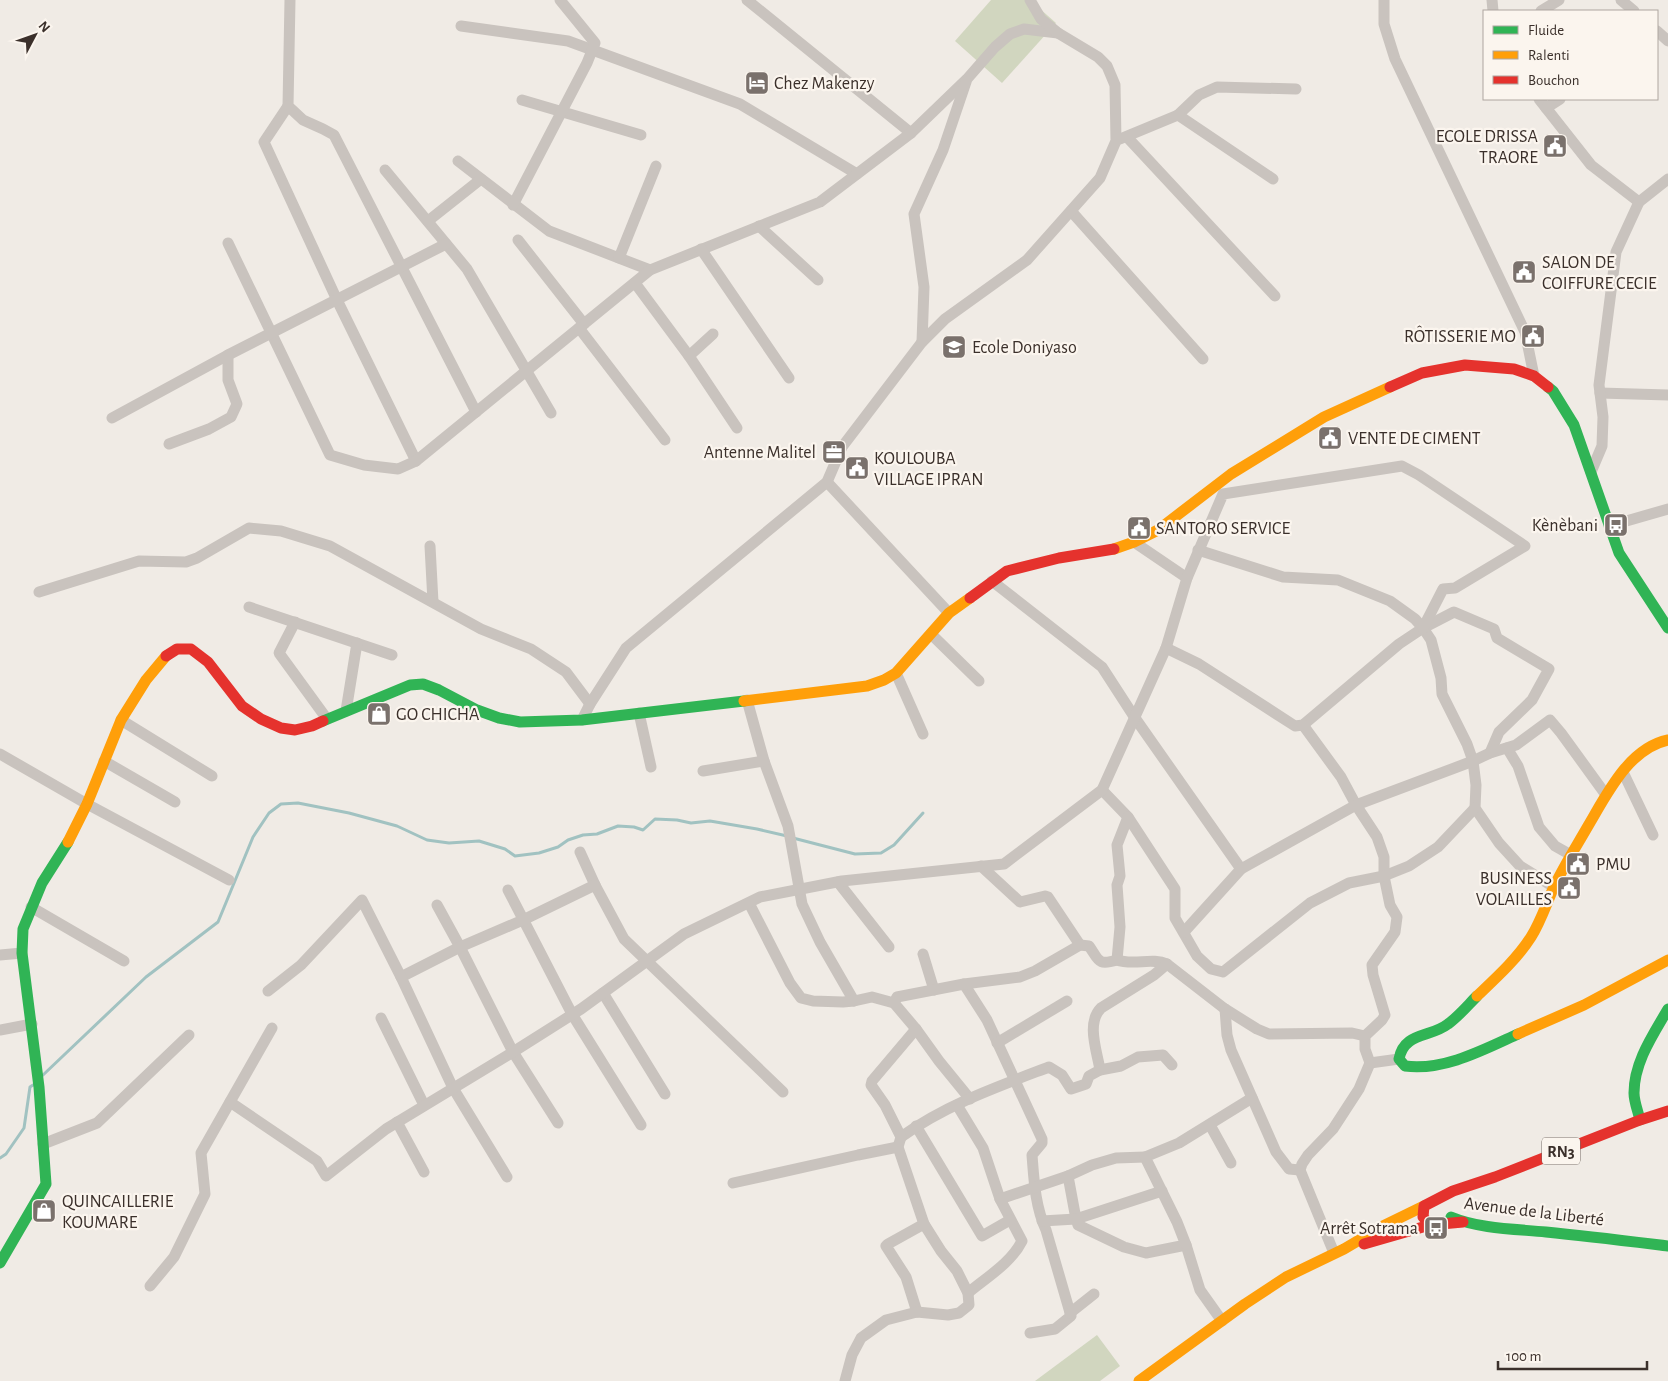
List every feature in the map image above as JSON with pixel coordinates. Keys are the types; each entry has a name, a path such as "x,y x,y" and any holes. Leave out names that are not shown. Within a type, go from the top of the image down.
{"main road":[{"path":"0,1263 46,1184 37,1066 22,953 23,929 42,883 63,852 87,804 121,720 157,665 166,655 178,649 191,649 208,662 242,706 261,719 281,728 295,730 312,726 410,684 423,684 439,690 477,710 499,718 520,722 582,720 867,686 896,673 949,613 1007,572 1059,558 1111,550 1134,542 1158,530 1231,474 1324,417 1422,373 1465,365 1514,370 1534,376 1553,391 1574,425 1619,553 1666,621"},
{"path":"1668,740 1658,742 1640,753 1606,795 1554,887 1531,937 1500,975 1447,1025 1410,1040 1401,1049 1399,1059 1405,1066 1420,1068 1465,1058 1584,1005 1668,960"},
{"path":"1640,1120 1634,1094 1637,1074 1647,1046 1668,1009"},
{"name":"RN3","path":"1453,1191 1495,1177 1640,1120 1668,1111"},
{"name":"Avenue de la Liberté","path":"1339,1251 1383,1226 1453,1191"},
{"name":"Avenue de la Liberté","path":"1453,1191 1447,1198 1445,1204 1446,1211 1452,1217 1463,1222 1668,1246"},
{"path":"1424,1206 1422,1215 1430,1225"},
{"path":"1138,1381 1286,1277 1339,1251 1430,1225 1463,1222"}],"street":[{"path":"290,0 288,106 264,142 336,300 416,461"},
{"path":"512,205 562,112 595,43 560,0"},
{"path":"748,0 911,132"},
{"path":"582,720 590,704 626,648 827,482 842,447 922,342 945,319 1027,260 1100,178 1121,139 1115,85 1107,66 1098,57 1058,34 1041,20 1030,0"},
{"path":"1384,0 1384,24 1395,59 1525,332 1534,376"},
{"path":"1543,10 1559,0"},
{"path":"1621,0 1633,10"},
{"path":"461,26 568,41 740,104 857,174"},
{"path":"228,244 330,455 364,465 398,469 416,461 650,270 820,202 911,132 968,79 995,47 1010,34 1024,28 1058,34"},
{"path":"922,342 924,287 914,214 943,150 968,79"},
{"path":"1121,139 1178,115 1199,95 1216,87 1296,89"},
{"path":"522,100 640,135"},
{"path":"1556,100 1542,103 1591,165 1639,202"},
{"path":"288,106 303,120 334,135 476,412"},
{"path":"1178,115 1273,179"},
{"path":"1121,139 1275,296"},
{"path":"458,161 512,205 549,231 650,270"},
{"path":"619,258 656,166"},
{"path":"386,170 467,269 551,413"},
{"path":"428,222 481,179"},
{"path":"1591,472 1602,446 1603,417 1599,385 1616,252 1639,202 1668,180"},
{"path":"1071,211 1203,359"},
{"path":"759,226 818,280"},
{"path":"518,240 665,440"},
{"path":"112,418 228,355 446,244"},
{"path":"702,249 789,378"},
{"path":"635,283 737,428"},
{"path":"688,356 713,334"},
{"path":"170,444 231,417 237,404 228,380 228,355"},
{"path":"1600,393 1668,395"},
{"path":"230,1102 317,1161 326,1176 386,1129 572,1014 684,934 760,897 838,882 1004,864 1102,790 1166,648 1187,578 1223,494 1402,466 1419,475 1525,546 1455,588 1443,590 1423,628"},
{"path":"827,482 949,613"},
{"path":"1609,526 1668,509"},
{"path":"39,592 139,561 186,562 197,558 249,528 281,531 330,546 481,629 531,649 566,672 590,704"},
{"path":"1134,542 1187,578"},
{"path":"430,546 433,602"},
{"path":"1198,550 1283,577 1338,580 1390,601 1415,619 1431,640 1441,678 1442,694 1467,744 1473,761 1476,785 1475,808 1499,843 1520,866 1554,887"},
{"path":"992,581 1102,667 1135,718 1241,869"},
{"path":"249,607 392,655"},
{"path":"1166,648 1199,664 1295,726 1303,725 1399,644 1423,628 1454,612 1494,629 1497,638 1549,670 1532,700 1499,732 1490,753"},
{"path":"295,622 279,653 327,719"},
{"path":"931,634 979,681"},
{"path":"346,711 357,643"},
{"path":"896,673 923,734"},
{"path":"747,700 764,761 788,826 802,904 820,942 854,1001"},
{"path":"639,713 651,768"},
{"path":"121,720 212,776"},
{"path":"1184,932 1241,869 1356,805 1490,753 1516,745 1550,720 1606,795"},
{"path":"1303,725 1341,777 1356,805 1377,837 1384,857 1384,876 1390,905 1397,917 1395,932 1372,965 1373,975 1385,1016 1365,1036 1365,1049 1370,1063 1359,1089 1333,1129 1308,1155 1300,1170 1339,1251"},
{"path":"1507,748 1518,766 1539,827 1556,846 1571,855"},
{"path":"0,754 87,804 230,880"},
{"path":"104,761 175,802"},
{"path":"703,771 764,761"},
{"path":"1623,772 1653,835"},
{"path":"1102,790 1128,817 1175,889 1175,918 1197,956 1211,969 1223,972 1310,903 1350,883 1384,876 1409,866 1438,847 1475,808"},
{"path":"1117,960 1120,927 1116,885 1120,876 1117,845 1128,817"},
{"path":"580,852 595,885 624,939 783,1092"},
{"path":"981,866 1020,902 1045,896 1048,897 1080,945"},
{"path":"838,882 890,947"},
{"path":"401,977 460,947 523,920 595,885"},
{"path":"508,890 572,1014 641,1125"},
{"path":"268,991 301,965 362,900 401,977 453,1088 507,1177"},
{"path":"749,903 790,983 801,998 813,1001 854,1001 872,997 894,1003 916,1029 957,1085 970,1099"},
{"path":"437,905 513,1052 558,1123"},
{"path":"31,907 124,961"},
{"path":"894,1003 897,997 964,984 1020,977 1035,972 1080,945 1088,946 1100,962 1104,964 1117,960 1132,964 1160,961 1167,964 1224,1009 1269,1034 1352,1032 1365,1036"},
{"path":"0,955 22,953"},
{"path":"924,954 934,990"},
{"path":"1100,1070 1094,1032 1096,1013 1167,964"},
{"path":"964,984 986,1020 1042,1139 1042,1143 1032,1154 1034,1188 1070,1318 1055,1329 1030,1333"},
{"path":"603,993 665,1094"},
{"path":"996,1043 1067,1001"},
{"path":"1224,1009 1231,1050 1276,1152 1289,1169 1300,1170"},
{"path":"381,1018 424,1105"},
{"path":"0,1030 32,1024"},
{"path":"150,1286 174,1257 205,1194 201,1153 272,1028"},
{"path":"844,1381 852,1355 861,1338 872,1328 886,1320 918,1312 948,1315 959,1313 969,1306 968,1293 957,1271 941,1251 924,1224 900,1142 885,1105 871,1085 872,1081 916,1029"},
{"path":"43,1144 97,1123 189,1035"},
{"path":"734,1184 848,1157 900,1142 916,1126 957,1105 1049,1067 1062,1075 1071,1089 1086,1084 1089,1076 1100,1070 1120,1066 1138,1057 1163,1055 1172,1065"},
{"path":"1370,1063 1399,1059"},
{"path":"1000,1199 1116,1158 1145,1157 1179,1143 1252,1098"},
{"path":"957,1105 983,1148 1000,1199 1022,1241 1017,1252 968,1293"},
{"path":"397,1122 424,1172"},
{"path":"1210,1125 1231,1163"},
{"path":"916,1126 982,1236 1010,1220"},
{"path":"1145,1157 1177,1222 1200,1290 1222,1321"},
{"path":"1068,1176 1078,1225 1124,1247 1146,1253 1186,1245"},
{"path":"1042,1222 1076,1219 1162,1191"},
{"path":"918,1312 906,1278 886,1246 924,1224"},
{"path":"1070,1313 1094,1294"}],"green space":[{"path":"991,0 1030,0 1056,23 1002,83 955,41"},
{"path":"1097,1335 1120,1366 1100,1381 1035,1381"}],"waterway":[{"path":"43,1075 146,977 218,922 253,837 269,813 281,804 298,803 349,813 397,826 427,840 449,843 479,841 505,849 515,856 539,853 558,847 568,840 583,835 597,834 618,826 634,827 643,830 655,819 691,823 710,821 787,836"},
{"path":"793,838 855,854 881,853 894,845 923,813"},
{"path":"0,1158 6,1154 24,1128 30,1087 33,1085"}],"traffic: fast":[{"path":"1548,387 1553,391 1574,425 1619,553 1668,628"},
{"path":"323,721 410,685 423,684 439,690 477,710 499,718 520,722 582,720 744,701"},
{"path":"0,1263 46,1184 39,1087 22,953 23,929 42,883 68,842"},
{"path":"1477,996 1448,1024 1406,1044 1399,1059 1405,1066 1420,1067 1449,1062 1463,1058 1518,1034"},
{"path":"1640,1120 1634,1096 1637,1070 1645,1049 1668,1009"},
{"path":"1451,1217 1474,1224 1498,1228 1668,1246"}],"traffic: slow":[{"path":"1114,549 1134,542 1158,530 1231,474 1324,417 1390,387"},
{"path":"744,701 867,686 884,680 896,673 949,613 970,598"},
{"path":"68,842 87,804 121,720 146,680 166,656"},
{"path":"1477,996 1513,961 1531,937 1565,865 1620,774 1642,752 1668,740"},
{"path":"1518,1034 1584,1005 1668,960"},
{"path":"1139,1381 1245,1304 1286,1277 1344,1249 1383,1226 1424,1206"}],"traffic: jam":[{"path":"1390,387 1422,373 1465,365 1514,369 1534,376 1548,387"},
{"path":"970,598 1007,571 1059,558 1114,549"},
{"path":"166,656 177,649 191,649 208,662 242,706 261,719 281,728 295,730 323,721"},
{"path":"1463,1222 1430,1225 1423,1217 1424,1206 1453,1191 1495,1177 1640,1120 1668,1111"},
{"path":"1364,1244 1430,1225"}],"place":[{"name":"Chez Makenzy","path":"757,83"},
{"name":"ECOLE DRISSA TRAORE","path":"1555,146"},
{"name":"SALON DE COIFFURE CECIE","path":"1524,272"},
{"name":"RÔTISSERIE MO","path":"1533,336"},
{"name":"Ecole Doniyaso","path":"954,347"},
{"name":"VENTE DE CIMENT","path":"1330,438"},
{"name":"Antenne Malitel","path":"834,452"},
{"name":"KOULOUBA VILLAGE IPRAN","path":"857,468"},
{"name":"Kènèbani","path":"1616,525"},
{"name":"SANTORO SERVICE","path":"1139,528"},
{"name":"GO CHICHA","path":"379,714"},
{"name":"PMU","path":"1578,864"},
{"name":"BUSINESS VOLAILLES","path":"1569,888"},
{"name":"QUINCAILLERIE KOUMARE","path":"44,1211"},
{"name":"Arrêt Sotrama","path":"1436,1228"}]}
